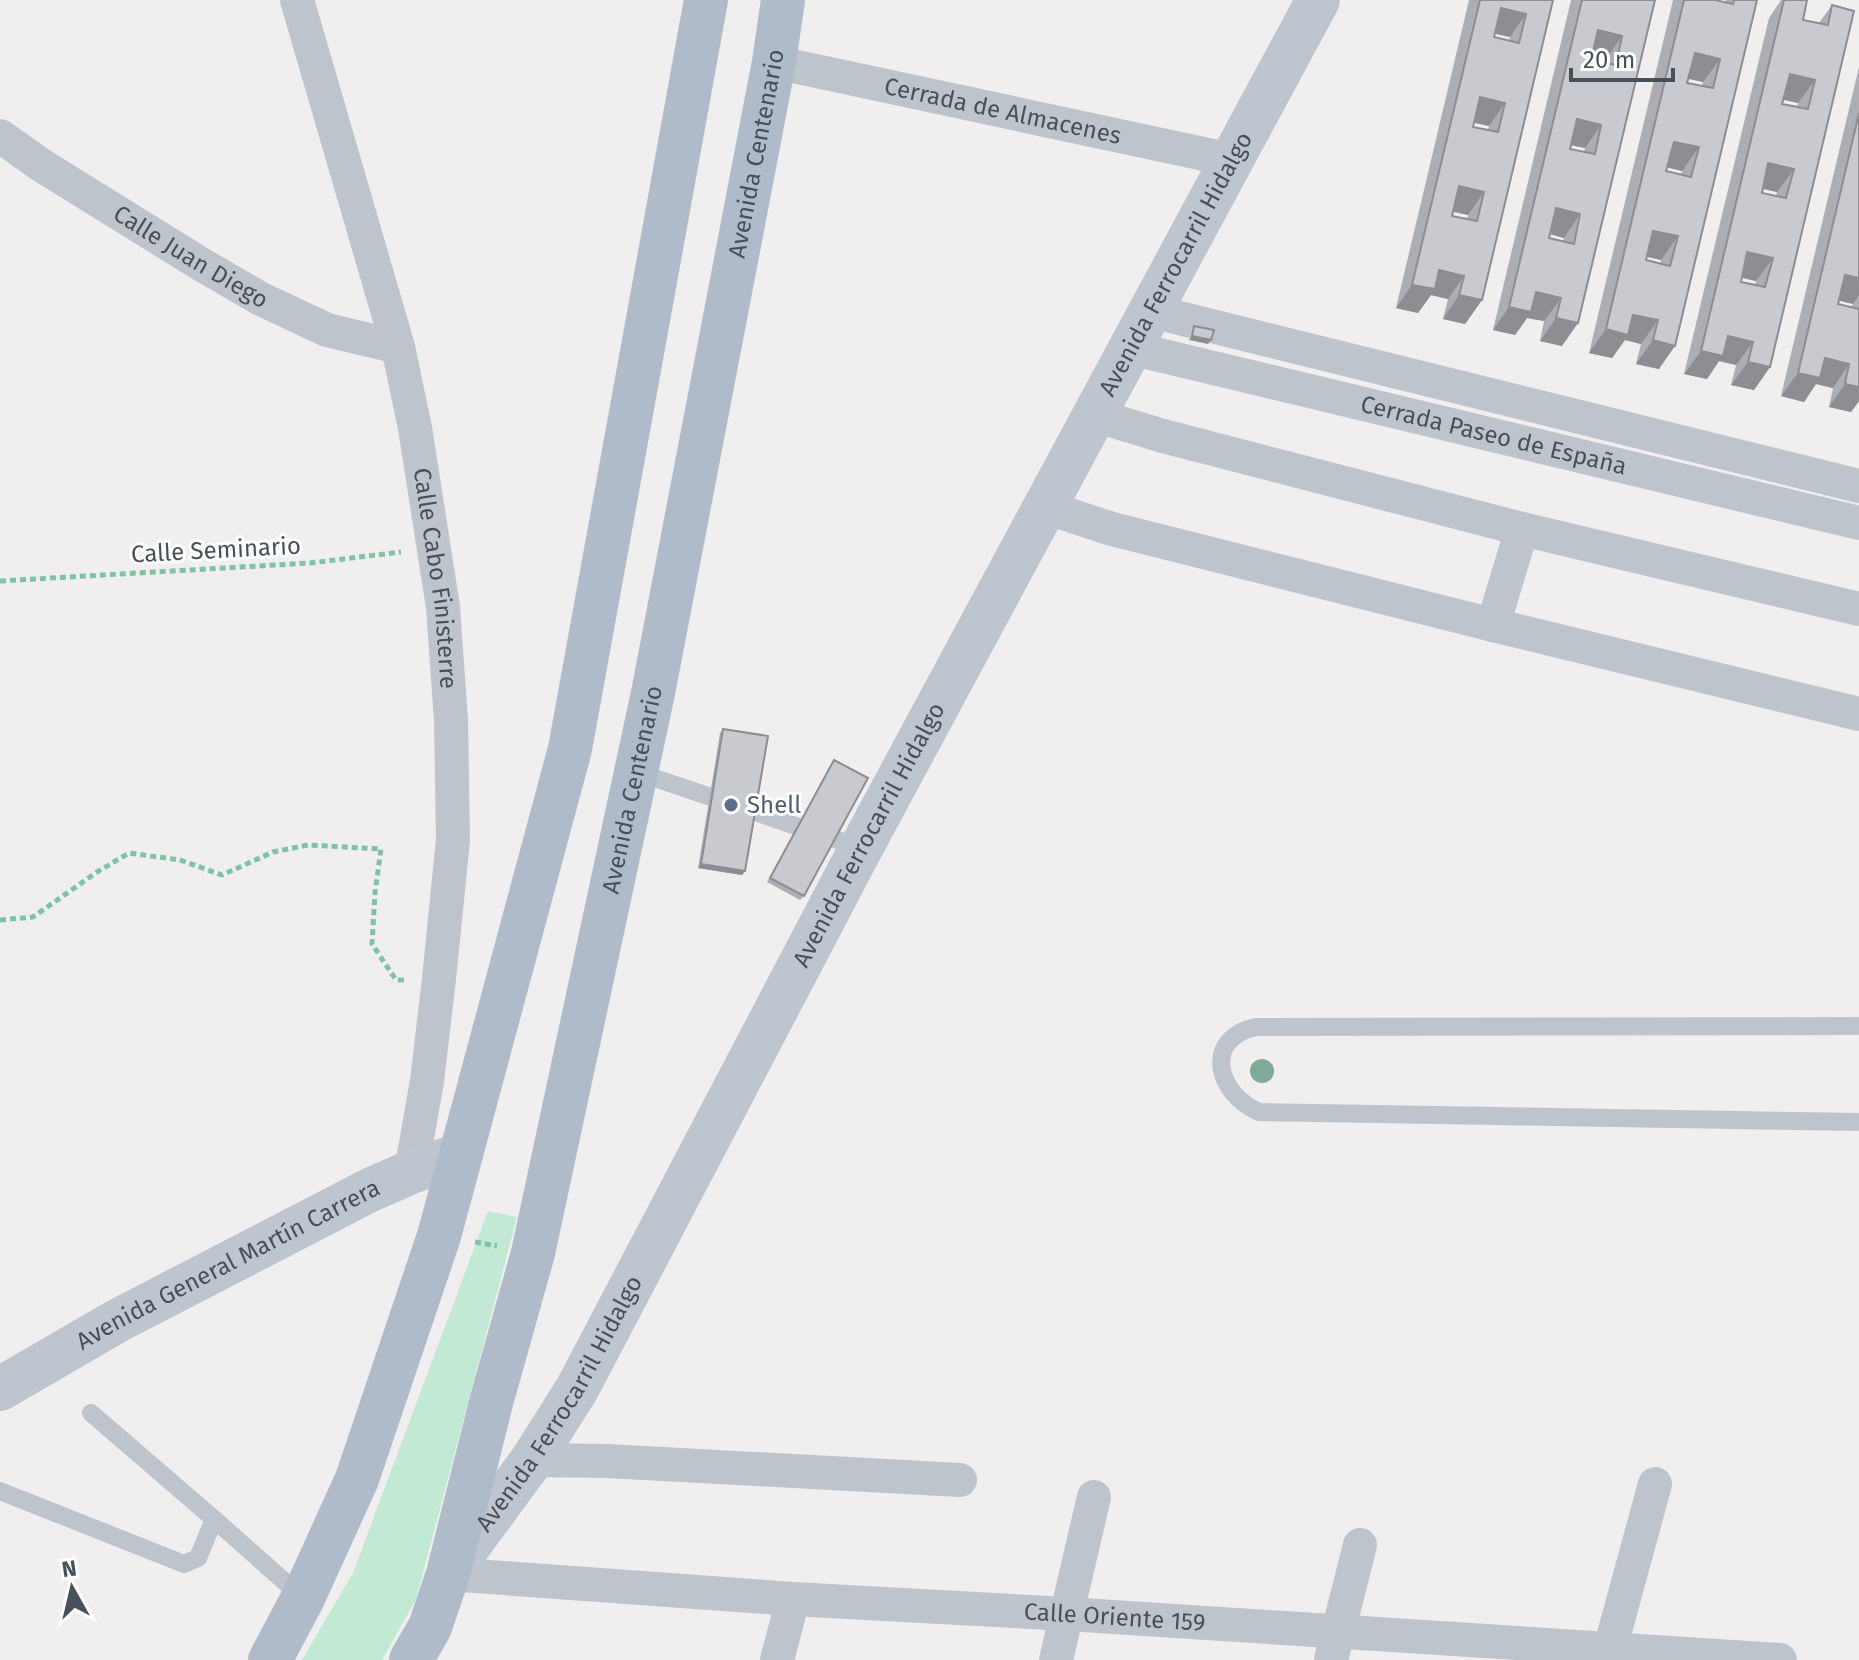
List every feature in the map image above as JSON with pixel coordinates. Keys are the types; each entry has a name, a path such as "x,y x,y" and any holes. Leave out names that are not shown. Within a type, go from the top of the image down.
{"main road":[{"path":"270,1660 303,1598 357,1479 439,1236 570,749 706,0"},
{"name":"Avenida Centenario","path":"448,1574 533,1253 637,772 774,62 783,0"},
{"name":"Avenida Ferrocarril Hidalgo","path":"423,1649 448,1574"}],"street":[{"name":"Calle Cabo Finisterre","path":"298,0 398,347 415,428 443,607 453,840 427,1081 411,1172"},
{"name":"Avenida Ferrocarril Hidalgo","path":"448,1574 532,1460 577,1389 861,848 1318,0"},
{"name":"Cerrada de Almacenes","path":"774,62 1232,160"},
{"name":"Calle Juan Diego","path":"0,136 185,255 261,299 327,330 398,347"},
{"name":"Cerrada Paseo de España","path":"1140,329 1344,379 1624,466 1859,523"},
{"name":"Cerrada Paseo de España","path":"1344,379 1634,430 1859,486"},
{"path":"1094,415 1163,436 1522,529 1859,609"},
{"path":"1624,466 1634,430"},
{"path":"1045,507 1112,529 1493,625 1859,712"},
{"path":"1493,625 1522,529"},
{"name":"Avenida General Martín Carrera","path":"0,1389 131,1313 370,1190 461,1154"},
{"path":"532,1460 607,1461 960,1480"},
{"path":"1608,1654 1655,1484"},
{"path":"1056,1660 1094,1497"},
{"path":"1334,1646 1360,1545"},
{"name":"Calle Oriente 159","path":"448,1574 793,1599 1067,1614 1334,1646 1780,1660"},
{"path":"777,1660 793,1599"}],"lane":[{"path":"637,772 861,848"},
{"path":"1859,1026 1256,1027 1232,1037 1224,1048 1221,1064 1230,1091 1248,1107 1259,1112 1859,1122"},
{"path":"91,1413 303,1598"},
{"path":"0,1491 184,1564 198,1558 214,1519"}],"path":[{"name":"Calle Seminario","path":"0,581 310,563 433,548"},
{"path":"0,920 33,917 129,853 180,860 222,875 273,852 308,845 381,849 372,944 396,980 439,979"},
{"path":"439,1236 533,1253"}],"green space":[{"path":"488,1211 517,1217 416,1599 382,1660 302,1660 353,1573"}],"building":[{"path":"1480,0 1553,0 1482,300 1459,295 1464,276 1439,270 1435,289 1412,285","holes":["1501,8 1526,14 1519,43 1494,37","1480,97 1505,103 1498,132 1473,127","1459,186 1484,192 1477,221 1452,216"]},
{"path":"1582,0 1655,0 1578,323 1556,318 1561,298 1536,292 1531,312 1509,307","holes":["1598,30 1622,36 1616,65 1591,60","1577,119 1601,125 1595,154 1570,149","1556,208 1580,214 1574,244 1549,238"]},
{"path":"1684,0 1715,0 1733,4 1734,0 1757,0 1675,346 1653,340 1658,320 1633,315 1628,335 1606,329","holes":["1695,53 1720,59 1713,88 1687,83","1674,142 1699,147 1691,177 1666,171","1653,231 1678,236 1670,266 1646,260"]},
{"path":"1784,0 1807,0 1803,20 1828,25 1832,5 1854,11 1770,367 1748,362 1753,342 1728,336 1723,356 1701,351","holes":["1790,74 1815,80 1808,109 1782,104","1768,163 1794,169 1786,198 1762,193","1747,252 1773,258 1765,287 1741,282"]},
{"path":"1859,113 1859,278 1845,275 1838,304 1859,309 1859,387 1845,384 1849,364 1825,358 1820,378 1798,373"},
{"path":"1194,326 1214,330 1211,340 1192,336"},
{"name":"Shell","path":"723,729 768,736 745,871 701,864"},
{"name":"Shell","path":"834,760 868,778 804,896 770,878"}],"place":[{"name":"Shell","path":"731,805"}]}
